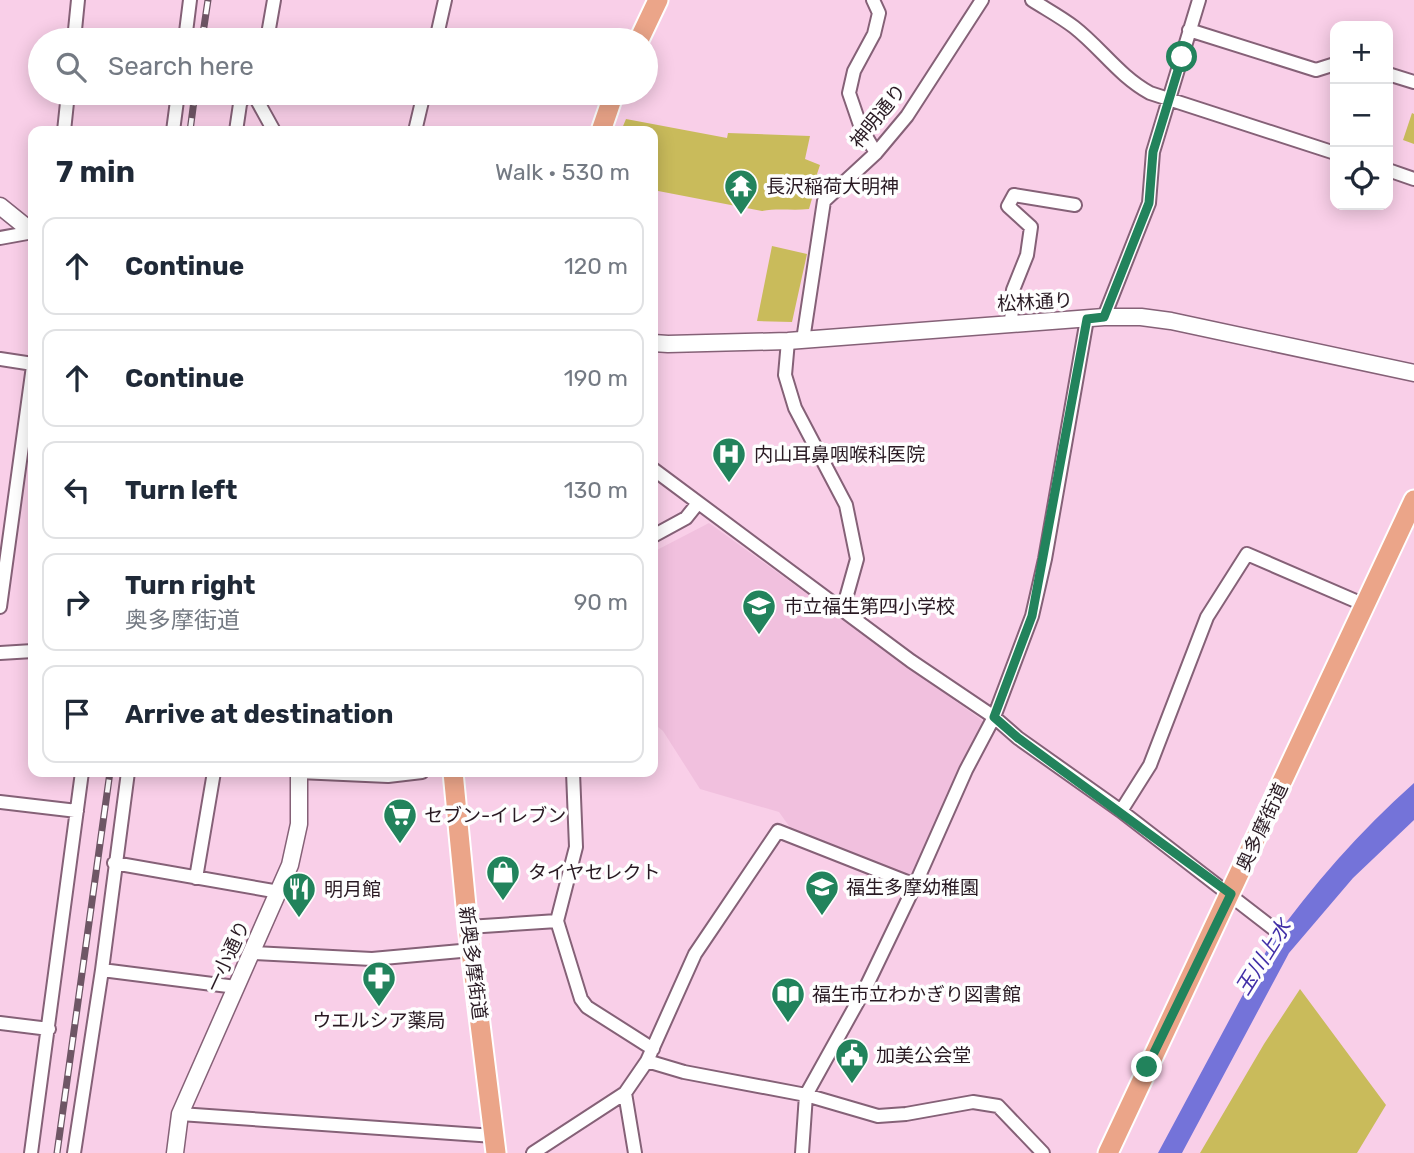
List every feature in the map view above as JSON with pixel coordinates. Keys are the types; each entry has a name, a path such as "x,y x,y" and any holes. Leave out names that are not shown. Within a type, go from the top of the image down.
{"main road":[{"path":"645,28 658,0"},
{"path":"603,126 610,105"},
{"name":"奥多摩街道","path":"1108,1153 1414,500"},
{"name":"新奥多摩街道","path":"453,777 468,927 495,1144"}],"street":[{"path":"75,28 78,0"},
{"path":"186,28 190,0"},
{"path":"269,28 274,0"},
{"path":"439,28 445,0"},
{"path":"873,0 879,13 874,34 855,71 849,93 861,128 876,153"},
{"name":"神明通り","path":"843,609 856,559 846,505 794,408 785,375 796,340 824,201 876,153 907,116 982,0"},
{"path":"1032,0 1075,27 1134,84 1168,99 1330,151"},
{"path":"802,1153 806,1095 866,987 915,885 966,770 994,717 1032,616 1095,318 1149,203 1153,152 1199,0"},
{"path":"1189,30 1316,69 1330,65"},
{"path":"1393,76 1414,82"},
{"path":"65,126 67,105"},
{"path":"174,126 176,105"},
{"path":"237,126 240,105"},
{"path":"260,105 271,126"},
{"path":"416,126 421,105"},
{"path":"1393,172 1414,179"},
{"path":"1010,324 1013,290 1027,255 1031,227 1008,205 1014,195 1075,205"},
{"path":"0,206 28,229"},
{"path":"0,238 28,233"},
{"name":"松林通り","path":"658,343 796,340 1141,317 1171,321 1414,373"},
{"path":"0,359 28,364"},
{"path":"0,607 28,402"},
{"path":"658,473 911,661 994,717 1018,738 1121,811 1275,930"},
{"path":"658,533 685,518 698,503"},
{"path":"1121,811 1150,765 1207,617 1247,554 1365,606"},
{"path":"0,653 28,652"},
{"path":"31,1153 81,777"},
{"path":"74,1153 102,971 127,777"},
{"path":"196,877 213,777"},
{"name":"一小通り","path":"174,1153 180,1114 290,865 299,824 299,777"},
{"path":"573,777 576,847 557,921 581,999 587,1007 650,1055 684,1072 806,1095 878,1116 974,1102 998,1106 1044,1153"},
{"path":"0,802 77,811"},
{"path":"533,1153 625,1093 650,1055 695,954 778,831 915,885"},
{"path":"114,863 279,892"},
{"path":"468,927 557,921"},
{"path":"253,953 372,959 472,950"},
{"path":"102,971 236,987"},
{"path":"0,1023 49,1029"},
{"path":"625,1093 635,1153"},
{"path":"180,1114 495,1144"}],"shaded area":[{"path":"1412,113 1414,114 1414,144 1403,140"},
{"path":"626,119 727,138 728,133 810,136 805,159 820,165 817,181 812,180 809,194 813,195 809,209 762,211 658,191 658,126 623,126"},
{"path":"772,246 807,254 792,322 757,321"},
{"name":"市立福生第四小学校","path":"709,523 983,721 914,878 794,833 779,812 700,789 658,727 658,549"},
{"path":"1414,783 1414,820 1353,878 1289,953 1182,1153 1158,1153 1269,946 1337,861"},
{"path":"1300,989 1386,1105 1357,1153 1200,1153 1264,1044"}],"railway":[{"path":"204,28 208,0"},
{"path":"191,126 193,105"},
{"path":"57,1153 109,777"}],"place":[{"name":"長沢稲荷大明神","path":"741,216"},
{"name":"内山耳鼻咽喉科医院","path":"729,484"},
{"name":"市立福生第四小学校","path":"759,636"},
{"name":"セブン-イレブン","path":"400,845"},
{"name":"タイヤセレクト","path":"503,902"},
{"name":"福生多摩幼稚園","path":"822,917"},
{"name":"明月館","path":"299,919"},
{"name":"ウエルシア薬局","path":"379,1008"},
{"name":"福生市立わかぎり図書館","path":"788,1024"},
{"name":"加美公会堂","path":"852,1085"}],"route":[{"path":"1147,1067 1231,894 1018,738 994,717 1032,616 1045,559 1087,319 1104,317 1149,203 1153,152 1182,57"}],"water label":[{"name":"玉川上水","path":"1263,957"}]}
